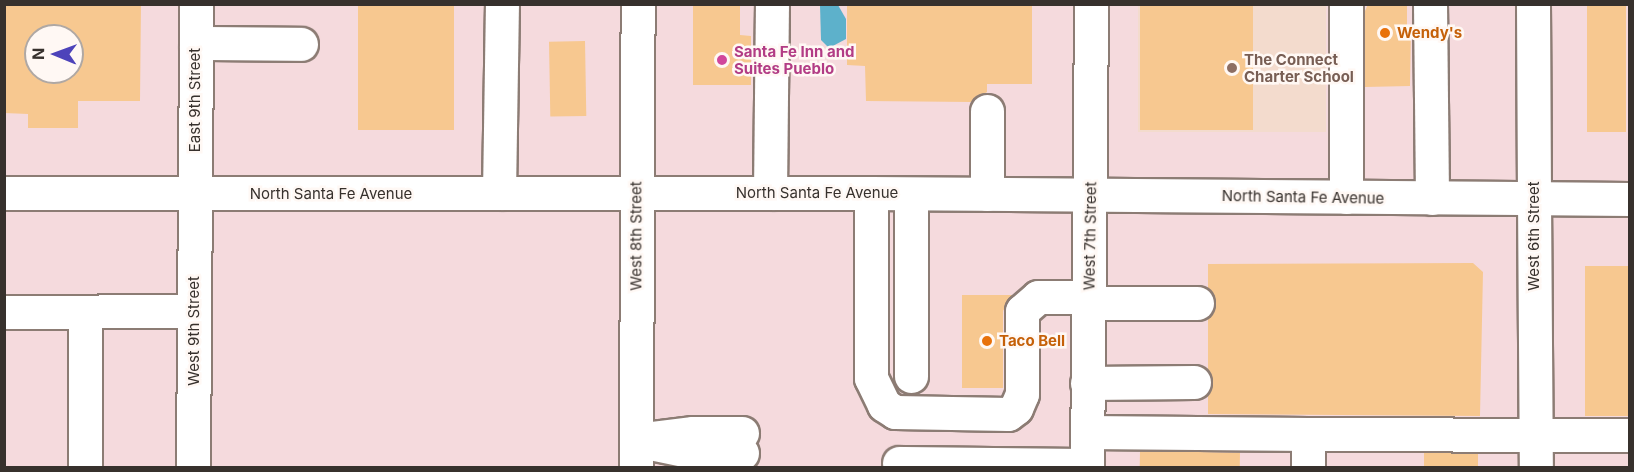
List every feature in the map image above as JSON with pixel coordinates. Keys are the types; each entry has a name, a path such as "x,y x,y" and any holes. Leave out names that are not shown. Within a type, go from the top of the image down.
{"main road":[{"name":"East 9th Street","path":"195,195 196,4"},
{"path":"499,193 502,4"},
{"name":"West 8th Street","path":"636,454 638,4"},
{"path":"770,193 771,4"},
{"name":"West 7th Street","path":"1087,466 1091,4"},
{"path":"1346,4 1346,197"},
{"path":"1430,4 1432,198"},
{"name":"West 6th Street","path":"1533,4 1536,468"},
{"path":"196,43 301,44"},
{"path":"987,111 987,194"},
{"name":"North Santa Fe Avenue","path":"4,193 195,195 871,193 1629,199"},
{"path":"871,193 871,378 876,393 895,412 1008,414 1016,408 1022,394 1022,310 1038,297 1197,303"},
{"path":"911,194 911,376"},
{"name":"West 9th Street","path":"193,468 195,195"},
{"path":"4,312 194,311"},
{"path":"85,312 85,468"},
{"path":"1087,383 1194,382"},
{"path":"1087,432 1629,435"},
{"path":"636,454 693,433 742,443"},
{"path":"1308,434 1308,468"},
{"path":"899,463 1087,466"}],"shaded area":[{"path":"4,5 1629,5 1629,467 5,467"},
{"name":"The Connect Charter School","path":"1138,5 1326,5 1326,132 1138,132"}],"water":[{"path":"820,5 838,5 846,19 846,39 829,48 821,40"}],"building":[{"path":"4,4 141,4 140,101 78,101 78,128 28,128 28,114 4,113"},
{"path":"358,4 454,4 454,130 358,130"},
{"name":"Santa Fe Inn and Suites Pueblo","path":"693,4 740,4 740,35 751,36 751,85 693,85"},
{"path":"847,4 1032,4 1032,84 987,84 987,92 971,102 866,101 865,66 847,65"},
{"path":"1140,4 1253,4 1253,130 1140,130"},
{"path":"1368,4 1407,4 1407,26 1411,25 1410,86 1365,87 1365,11"},
{"path":"1587,4 1626,4 1626,132 1587,132"},
{"path":"585,41 586,116 550,117 549,42"},
{"path":"1473,263 1483,272 1480,416 1208,414 1208,394 1213,382 1208,370 1208,318 1216,302 1208,288 1208,264"},
{"path":"1585,266 1629,266 1629,416 1585,416"},
{"name":"Taco Bell","path":"962,295 1012,295 1003,311 1003,388 962,388"},
{"path":"1140,451 1240,453 1240,468 1140,468"},
{"path":"1424,453 1478,453 1478,468 1424,468"}],"place":[{"name":"Wendy's","path":"1385,33"},
{"name":"Santa Fe Inn and Suites Pueblo","path":"722,60"},
{"name":"The Connect Charter School","path":"1232,68"},
{"name":"Taco Bell","path":"987,341"}]}
